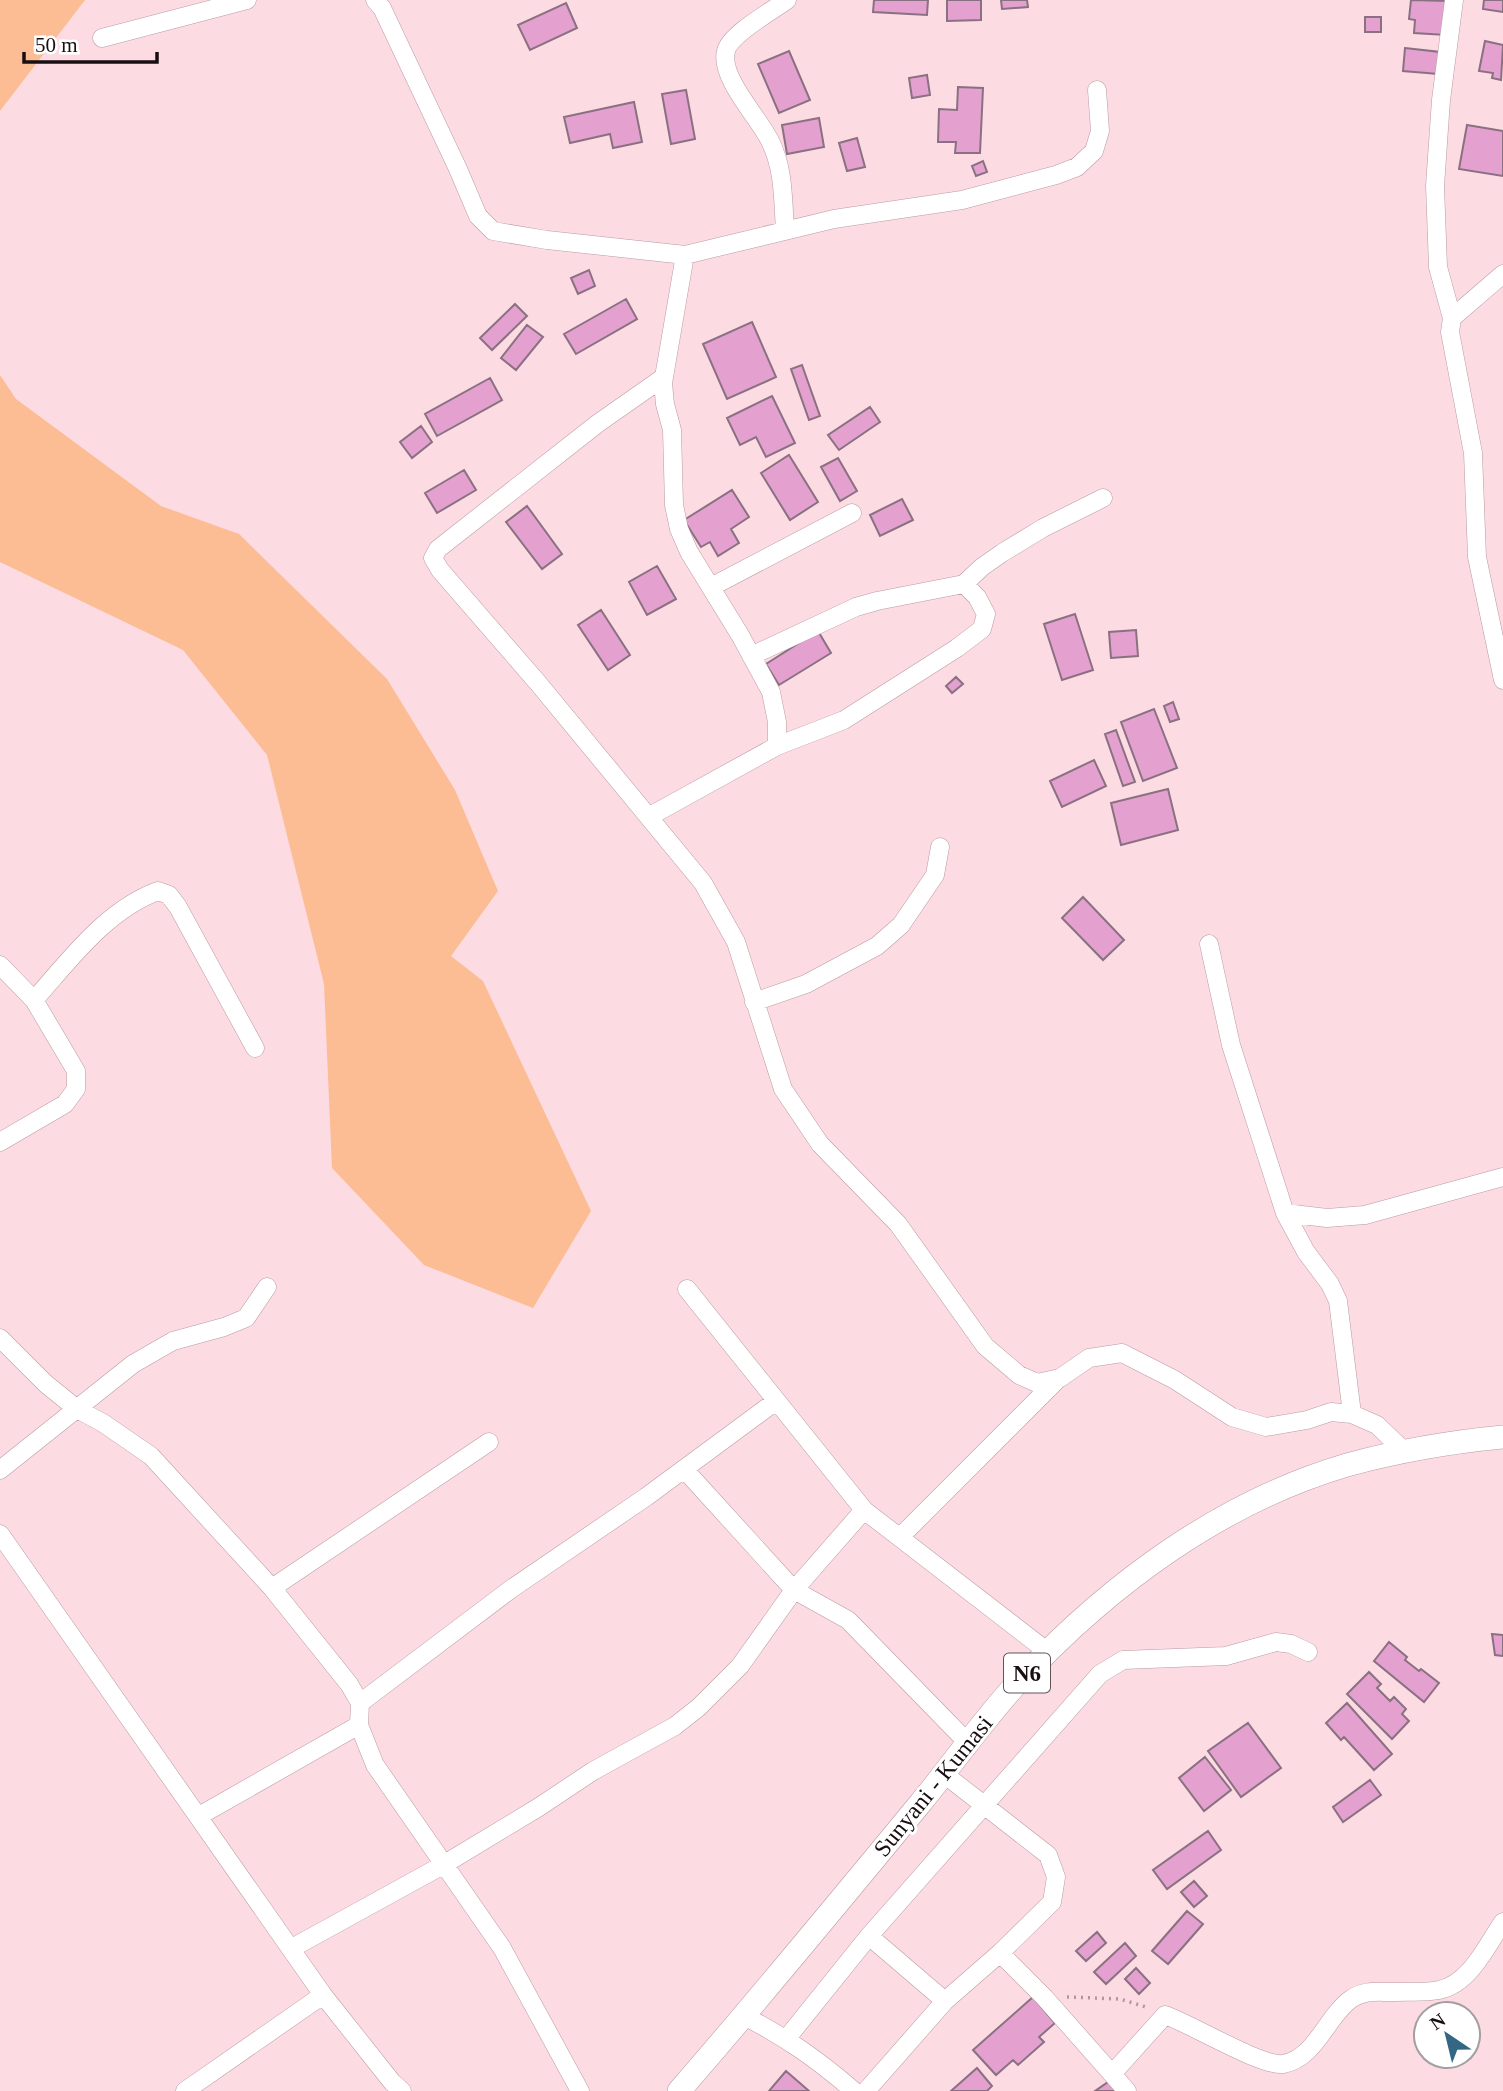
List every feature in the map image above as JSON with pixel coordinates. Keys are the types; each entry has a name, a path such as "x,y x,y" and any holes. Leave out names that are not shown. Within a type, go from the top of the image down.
{"main road":[{"name":"Sunyani - Kumasi","path":"679,2091 744,2016 1020,1680 1089,1611 1170,1550 1261,1498 1346,1466 1405,1452 1503,1437"}],"street":[{"path":"102,38 247,0"},
{"path":"375,0 382,8 478,216 493,230 547,240 685,255 834,219 962,200 1056,175 1077,167 1094,151 1100,131 1097,90"},
{"path":"785,231 779,162 770,141 726,70 726,50 738,35 787,0"},
{"path":"1454,0 1441,100 1435,186 1438,267 1452,317 1450,332 1474,453 1477,557 1503,680"},
{"path":"685,255 664,377 665,404 672,430 674,505 679,529 689,552 771,692 778,722 777,746"},
{"path":"1452,317 1503,274"},
{"path":"664,377 565,449 438,549 433,558 439,570 538,683 703,883 736,942 783,1089 820,1144 898,1224 985,1346 1019,1375 1037,1383 1059,1378"},
{"path":"751,656 856,607 964,584 1002,553 1043,528 1103,498"},
{"path":"711,587 852,513"},
{"path":"650,816 777,746 844,720 957,648 982,629 986,614 977,597 964,584"},
{"path":"754,1002 806,984 877,946 901,925 935,875 940,847"},
{"path":"34,1000 88,940 126,908 158,891 169,895 178,907 255,1048"},
{"path":"1209,943 1231,1045 1285,1213 1306,1252 1330,1284 1338,1301 1352,1413"},
{"path":"0,965 34,1000 76,1071 76,1089 65,1104 0,1142"},
{"path":"1285,1213 1327,1218 1364,1215 1503,1177"},
{"path":"0,1470 133,1364 173,1341 246,1318 267,1287"},
{"path":"687,1289 864,1510 1048,1652"},
{"path":"0,1338 46,1384 77,1409 103,1423 151,1456 272,1588 349,1684 360,1703 359,1725 375,1765 502,1948 580,2091"},
{"path":"901,1536 1059,1378 1089,1358 1122,1353 1175,1380 1232,1417 1266,1427 1307,1420 1331,1412 1352,1413 1377,1425 1405,1452"},
{"path":"360,1703 511,1589 684,1469 776,1401"},
{"path":"272,1588 489,1441"},
{"path":"684,1469 794,1590 848,1620 968,1743"},
{"path":"292,1948 443,1866 593,1770 675,1726 699,1707 740,1666 794,1590 864,1510"},
{"path":"0,1534 323,1995 402,2091"},
{"path":"787,2038 869,1936 1100,1674 1123,1660 1226,1656 1276,1642 1291,1644 1308,1652"},
{"path":"199,1816 359,1725"},
{"path":"866,2091 945,2001 1000,1953 1052,1902 1056,1877 1048,1855 944,1774"},
{"path":"1112,2074 1166,2015 1259,2059 1280,2064 1297,2059 1321,2036 1349,2001 1364,1992 1440,1990 1459,1981 1476,1964 1503,1922"},
{"path":"869,1936 945,2001"},
{"path":"1000,1953 1044,1997 1127,2091"},
{"path":"185,2091 323,1995"},
{"path":"744,2016 787,2038 854,2091"}],"path":[{"path":"1044,1997 1120,1999 1136,2002 1166,2015"}],"shaded area":[{"path":"0,0 85,0 0,111"},
{"path":"0,375 16,399 161,506 239,534 387,679 455,790 498,891 451,956 483,981 591,1211 533,1308 424,1265 332,1168 324,984 267,755 183,650 0,562"}],"building":[{"path":"874,0 928,0 927,15 873,12"},
{"path":"947,0 981,0 981,20 947,21"},
{"path":"1001,0 1027,0 1028,7 1002,9"},
{"path":"1411,0 1449,1 1446,35 1414,33 1415,20 1409,19"},
{"path":"1484,0 1503,0 1503,12 1483,9"},
{"path":"566,3 577,28 530,50 518,25"},
{"path":"1365,17 1381,17 1381,32 1365,32"},
{"path":"1485,41 1503,45 1501,80 1492,78 1493,73 1479,71"},
{"path":"1405,48 1440,52 1438,74 1403,71"},
{"path":"789,51 810,100 779,113 758,64"},
{"path":"927,75 930,95 912,98 909,78"},
{"path":"958,87 983,88 980,153 955,153 956,142 938,142 939,109 957,110"},
{"path":"686,90 695,139 671,144 662,94"},
{"path":"634,102 642,142 613,148 610,134 570,143 564,117"},
{"path":"819,118 824,147 787,154 782,125"},
{"path":"1467,125 1503,131 1503,176 1459,169"},
{"path":"857,138 865,167 847,171 839,143"},
{"path":"983,161 987,172 976,176 972,166"},
{"path":"589,270 595,286 578,294 571,278"},
{"path":"626,299 637,319 576,354 564,334"},
{"path":"515,304 527,316 492,350 480,338"},
{"path":"752,322 776,377 727,399 703,344"},
{"path":"527,325 543,337 516,370 501,358"},
{"path":"802,365 820,416 809,420 791,369"},
{"path":"490,378 502,400 437,436 425,414"},
{"path":"772,396 795,443 766,457 756,437 740,445 727,418"},
{"path":"870,407 880,422 839,450 828,435"},
{"path":"421,426 432,442 412,458 400,442"},
{"path":"789,455 818,502 790,520 761,473"},
{"path":"838,458 857,491 840,501 821,467"},
{"path":"464,470 476,490 437,513 425,493"},
{"path":"732,490 749,517 731,529 739,543 718,556 710,542 701,547 684,520"},
{"path":"902,499 913,520 880,536 870,515"},
{"path":"527,506 562,554 542,569 506,522"},
{"path":"657,566 676,599 647,615 629,582"},
{"path":"601,610 630,655 608,670 578,625"},
{"path":"1075,614 1093,670 1062,680 1044,624"},
{"path":"1136,630 1138,656 1111,658 1109,632"},
{"path":"818,631 831,653 779,685 766,664"},
{"path":"956,677 963,684 952,693 946,686"},
{"path":"1173,702 1179,719 1170,722 1164,706"},
{"path":"1154,709 1177,768 1143,781 1121,722"},
{"path":"1116,730 1135,782 1123,786 1105,734"},
{"path":"1094,760 1106,786 1062,807 1050,781"},
{"path":"1168,789 1178,830 1121,845 1111,803"},
{"path":"1083,897 1124,940 1103,960 1062,918"},
{"path":"1492,1634 1503,1635 1503,1656 1495,1655"},
{"path":"1389,1642 1407,1657 1405,1660 1439,1683 1424,1702 1374,1661"},
{"path":"1369,1672 1381,1684 1377,1688 1390,1701 1394,1697 1406,1709 1402,1714 1409,1721 1392,1739 1347,1694"},
{"path":"1347,1703 1392,1754 1374,1770 1344,1737 1341,1740 1326,1723"},
{"path":"1248,1723 1281,1768 1241,1797 1208,1751"},
{"path":"1205,1757 1231,1790 1204,1811 1179,1778"},
{"path":"1370,1780 1381,1795 1343,1822 1333,1807"},
{"path":"1208,1831 1221,1850 1167,1889 1153,1870"},
{"path":"1194,1881 1207,1896 1194,1907 1181,1892"},
{"path":"1187,1911 1203,1924 1168,1964 1152,1951"},
{"path":"1097,1932 1106,1943 1086,1961 1076,1951"},
{"path":"1125,1943 1136,1956 1106,1984 1094,1972"},
{"path":"1136,1968 1150,1983 1139,1994 1125,1979"},
{"path":"1033,1997 1055,2023 1039,2037 1044,2042 1018,2065 1013,2060 996,2075 973,2050"},
{"path":"977,2068 992,2086 987,2091 951,2091"},
{"path":"786,2071 809,2091 769,2091"},
{"path":"1111,2080 1119,2091 1095,2091"}]}
